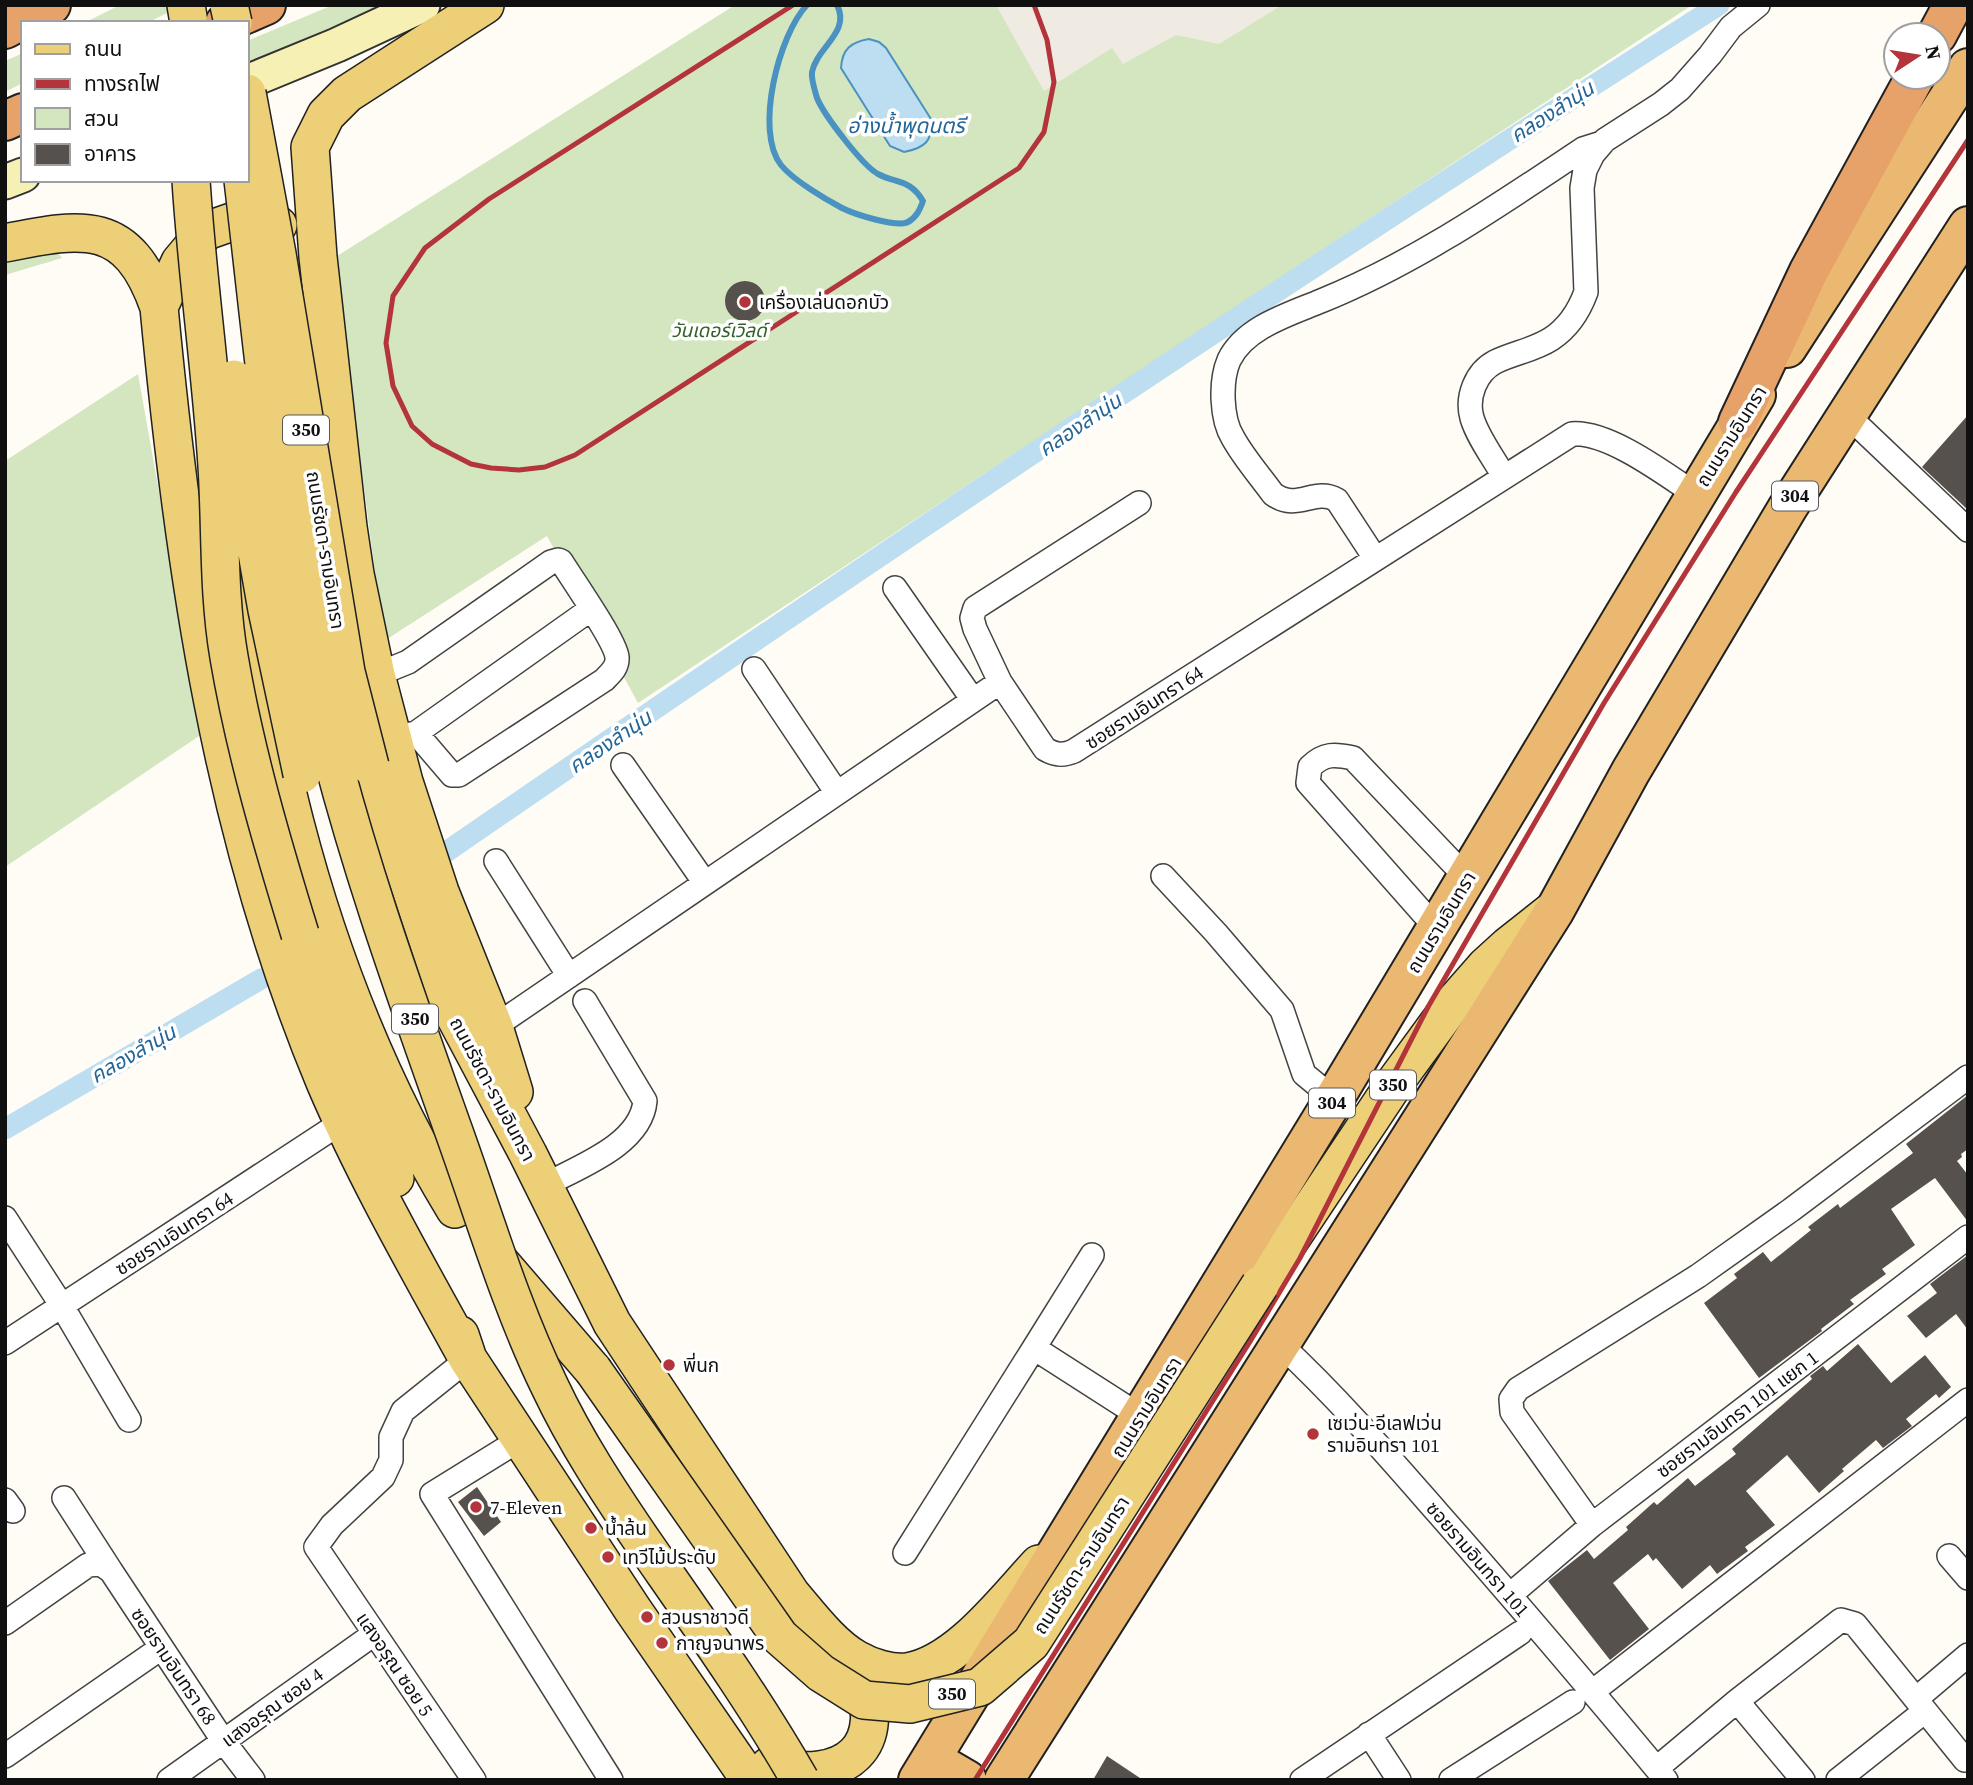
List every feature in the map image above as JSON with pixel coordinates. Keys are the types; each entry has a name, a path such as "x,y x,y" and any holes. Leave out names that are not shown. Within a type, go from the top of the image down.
{"highway":[{"path":"5,29 51,5"},
{"path":"214,21 242,5"},
{"path":"230,21 266,5"},
{"path":"1944,21 1953,5"},
{"name":"ถนนรามอินทรา","path":"925,1769 1437,929 1738,422 1968,68"},
{"path":"1738,422 1809,271 1907,91"},
{"path":"5,121 21,114"},
{"name":"304","path":"1004,1780 1555,910 1631,771 1846,414 1968,226"},
{"path":"925,1769 967,1780"}],"main road":[{"path":"248,82 337,45 423,5"},
{"path":"485,5 347,93 326,115 310,147 318,257 348,527 376,674 404,735 404,782 440,892 494,1027 536,1170"},
{"name":"ถนนรัชดา-รามอินทรา","path":"248,98 277,254 346,672 370,766 450,1007 536,1170 612,1323 791,1594 822,1630 853,1658 879,1669 907,1672 935,1661 961,1646 1067,1534"},
{"path":"191,182 217,464 220,574 228,655 261,804 300,934 360,1094 428,1252 468,1359"},
{"name":"ถนนรัชดา-รามอินทรา","path":"209,182 251,518 302,774 334,886 362,970 455,1209 593,1370 780,1637 821,1673 864,1700 910,1704 980,1687 1031,1643 1260,1285 1396,1081 1450,1007 1486,966 1555,910"},
{"name":"ถนนรัชดา-รามอินทรา","path":"243,182 282,504 295,588 320,708 366,875 438,1086 520,1318 548,1385 575,1438 760,1714 800,1780"},
{"path":"159,307 180,262 206,231 246,217 291,228 318,257"},
{"path":"5,243 56,233 83,232 106,237 124,248 139,263 150,281 159,307 203,656 234,802 268,925 342,1122 391,1221 468,1359 633,1610 750,1780"},
{"path":"172,426 191,491 247,629 296,825 344,976 406,1122 455,1209"},
{"path":"727,1745 788,1776 828,1779 855,1765 869,1736 870,1713 867,1690 853,1658"}],"street":[{"path":"1503,475 1471,416 1471,393 1484,371 1494,362 1553,338 1567,326 1581,306 1586,292 1582,188 1585,170 1593,154 1602,143 1680,89 1731,27 1758,5"},
{"path":"1375,558 1337,500 1328,495 1288,502 1273,494 1232,437 1227,425 1223,397 1229,360 1240,344 1263,326 1401,265 1583,149 1602,143"},
{"path":"1846,414 1968,530"},
{"name":"ซอยรามอินทรา 64","path":"1139,503 975,608 972,618 975,629 1000,682 1045,749 1054,754 1065,755 1074,751 1503,475 1572,434 1583,433 1645,460 1695,494"},
{"path":"376,674 408,662 555,560 561,561 591,609 617,657 616,668 604,680 459,775 453,775 404,735 591,609"},
{"path":"895,588 973,700"},
{"path":"754,669 837,793"},
{"name":"ถนนรัชดา-รามอินทรา","path":"494,1027 1000,682"},
{"path":"1437,929 1308,783 1310,766 1319,758 1333,754 1353,758 1467,878"},
{"path":"623,765 705,883"},
{"path":"496,861 569,976"},
{"path":"1163,876 1282,1010 1304,1074 1334,1099"},
{"path":"536,1170 625,1139 644,1115 645,1101 585,1001"},
{"path":"1592,1525 1512,1412 1511,1399 1518,1389 1752,1239 1968,1077"},
{"name":"ซอยรามอินทรา 64","path":"5,1343 342,1122"},
{"path":"5,1218 62,1306 129,1420"},
{"name":"ซอยรามอินทรา 101 แยก 1","path":"1510,1595 1592,1525 1968,1237"},
{"path":"905,1553 1092,1255"},
{"name":"ซอยรามอินทรา 101","path":"1281,1345 1306,1368 1394,1463 1510,1595 1583,1697 1662,1774"},
{"path":"1034,1348 1140,1416"},
{"name":"แสงอรุณ ซอย 5","path":"468,1359 403,1411 391,1437 391,1460 383,1477 332,1524 316,1547 474,1780"},
{"path":"1451,1780 1583,1697 1968,1400"},
{"path":"520,1439 432,1494 611,1780"},
{"name":"ซอยรามอินทรา 68","path":"64,1498 161,1648 253,1780"},
{"path":"1949,1556 1968,1578"},
{"path":"5,1623 88,1565 101,1564 111,1571"},
{"path":"1662,1774 1737,1701 1841,1620 1855,1624 1965,1760"},
{"path":"1302,1780 1520,1633"},
{"name":"แสงอรุณ ซอย 4","path":"169,1780 374,1634"},
{"path":"5,1756 161,1648"},
{"path":"1838,1780 1921,1705 1968,1655"},
{"path":"1737,1701 1803,1780"},
{"path":"1369,1734 1399,1780"}],"green space":[{"path":"120,5 183,5 151,21 88,21"},
{"path":"333,5 395,5 248,71 248,41"},
{"name":"วันเดอร์เวิลด์","path":"735,5 1692,5 638,703 547,536 384,641 334,258"},
{"path":"21,54 21,84 5,92 5,61"},
{"path":"57,252 62,258 5,275 5,263"},
{"path":"138,374 202,734 5,867 5,461"}],"shaded area":[{"path":"996,5 1282,5 1219,44 1176,35 1123,64 1112,48 1044,91"}],"water":[{"name":"อ่างน้ำพุดนตรี","path":"869,39 886,48 931,119 931,133 922,146 904,152 890,146 841,68 846,51 857,42"}],"building":[{"name":"เครื่องเล่นดอกบัว","path":"745,281 759,287 765,301 759,315 745,321 731,315 725,301 731,287"},
{"path":"1968,415 1968,510 1922,467"},
{"path":"1968,1095 1968,1149 1957,1161 1968,1175 1968,1222 1935,1178 1891,1209 1915,1245 1882,1269 1886,1274 1850,1300 1854,1304 1759,1378 1704,1303 1737,1278 1734,1274 1763,1252 1771,1262 1811,1230 1808,1227 1838,1204 1840,1208 1913,1153 1906,1144"},
{"path":"1968,1255 1968,1330 1956,1314 1926,1338 1907,1316 1937,1293 1930,1284"},
{"path":"1858,1344 1891,1383 1925,1355 1951,1387 1939,1398 1936,1394 1906,1419 1912,1426 1883,1448 1876,1440 1819,1493 1787,1455 1746,1491 1775,1525 1745,1547 1748,1551 1717,1574 1710,1565 1682,1589 1656,1558 1653,1561 1648,1554 1613,1583 1649,1629 1610,1660 1548,1581 1587,1550 1594,1559 1628,1530 1626,1527 1654,1502 1657,1505 1688,1478 1695,1486 1736,1454 1732,1449 1812,1379 1810,1376 1823,1366 1827,1371"},
{"name":"7-Eleven","path":"477,1487 501,1522 484,1536 458,1502"},
{"path":"1107,1756 1143,1780 1093,1780"}],"waterway":[{"path":"807,5 787,37 773,83 770,107 773,150 781,165 793,177 842,208 885,222 908,222 916,215 923,201 918,194 908,185 871,169 844,139 817,98 812,72 840,23 837,5"},
{"name":"คลองลำนุ่น","path":"446,852 1079,423 1398,212 1719,5"},
{"name":"คลองลำนุ่น","path":"5,1129 261,979"}],"railway":[{"path":"793,5 489,199 425,248 393,296 386,343 393,386 412,426 432,444 471,464 491,468 519,470 545,467 575,455 1019,168 1044,132 1054,82 1047,40 1034,5"},
{"path":"975,1780 1300,1258 1428,1007 1604,703 1736,492 1968,140"}],"place":[{"name":"เครื่องเล่นดอกบัว","path":"745,302"},
{"name":"พี่นก","path":"669,1365"},
{"name":"เซเว่น-อีเลฟเว่น รามอินทรา 101","path":"1313,1434"},
{"name":"7-Eleven","path":"476,1507"},
{"name":"น้ำล้น","path":"591,1528"},
{"name":"เทวีไม้ประดับ","path":"608,1557"},
{"name":"สวนราชาวดี","path":"647,1617"},
{"name":"กาญจนาพร","path":"662,1643"}]}
